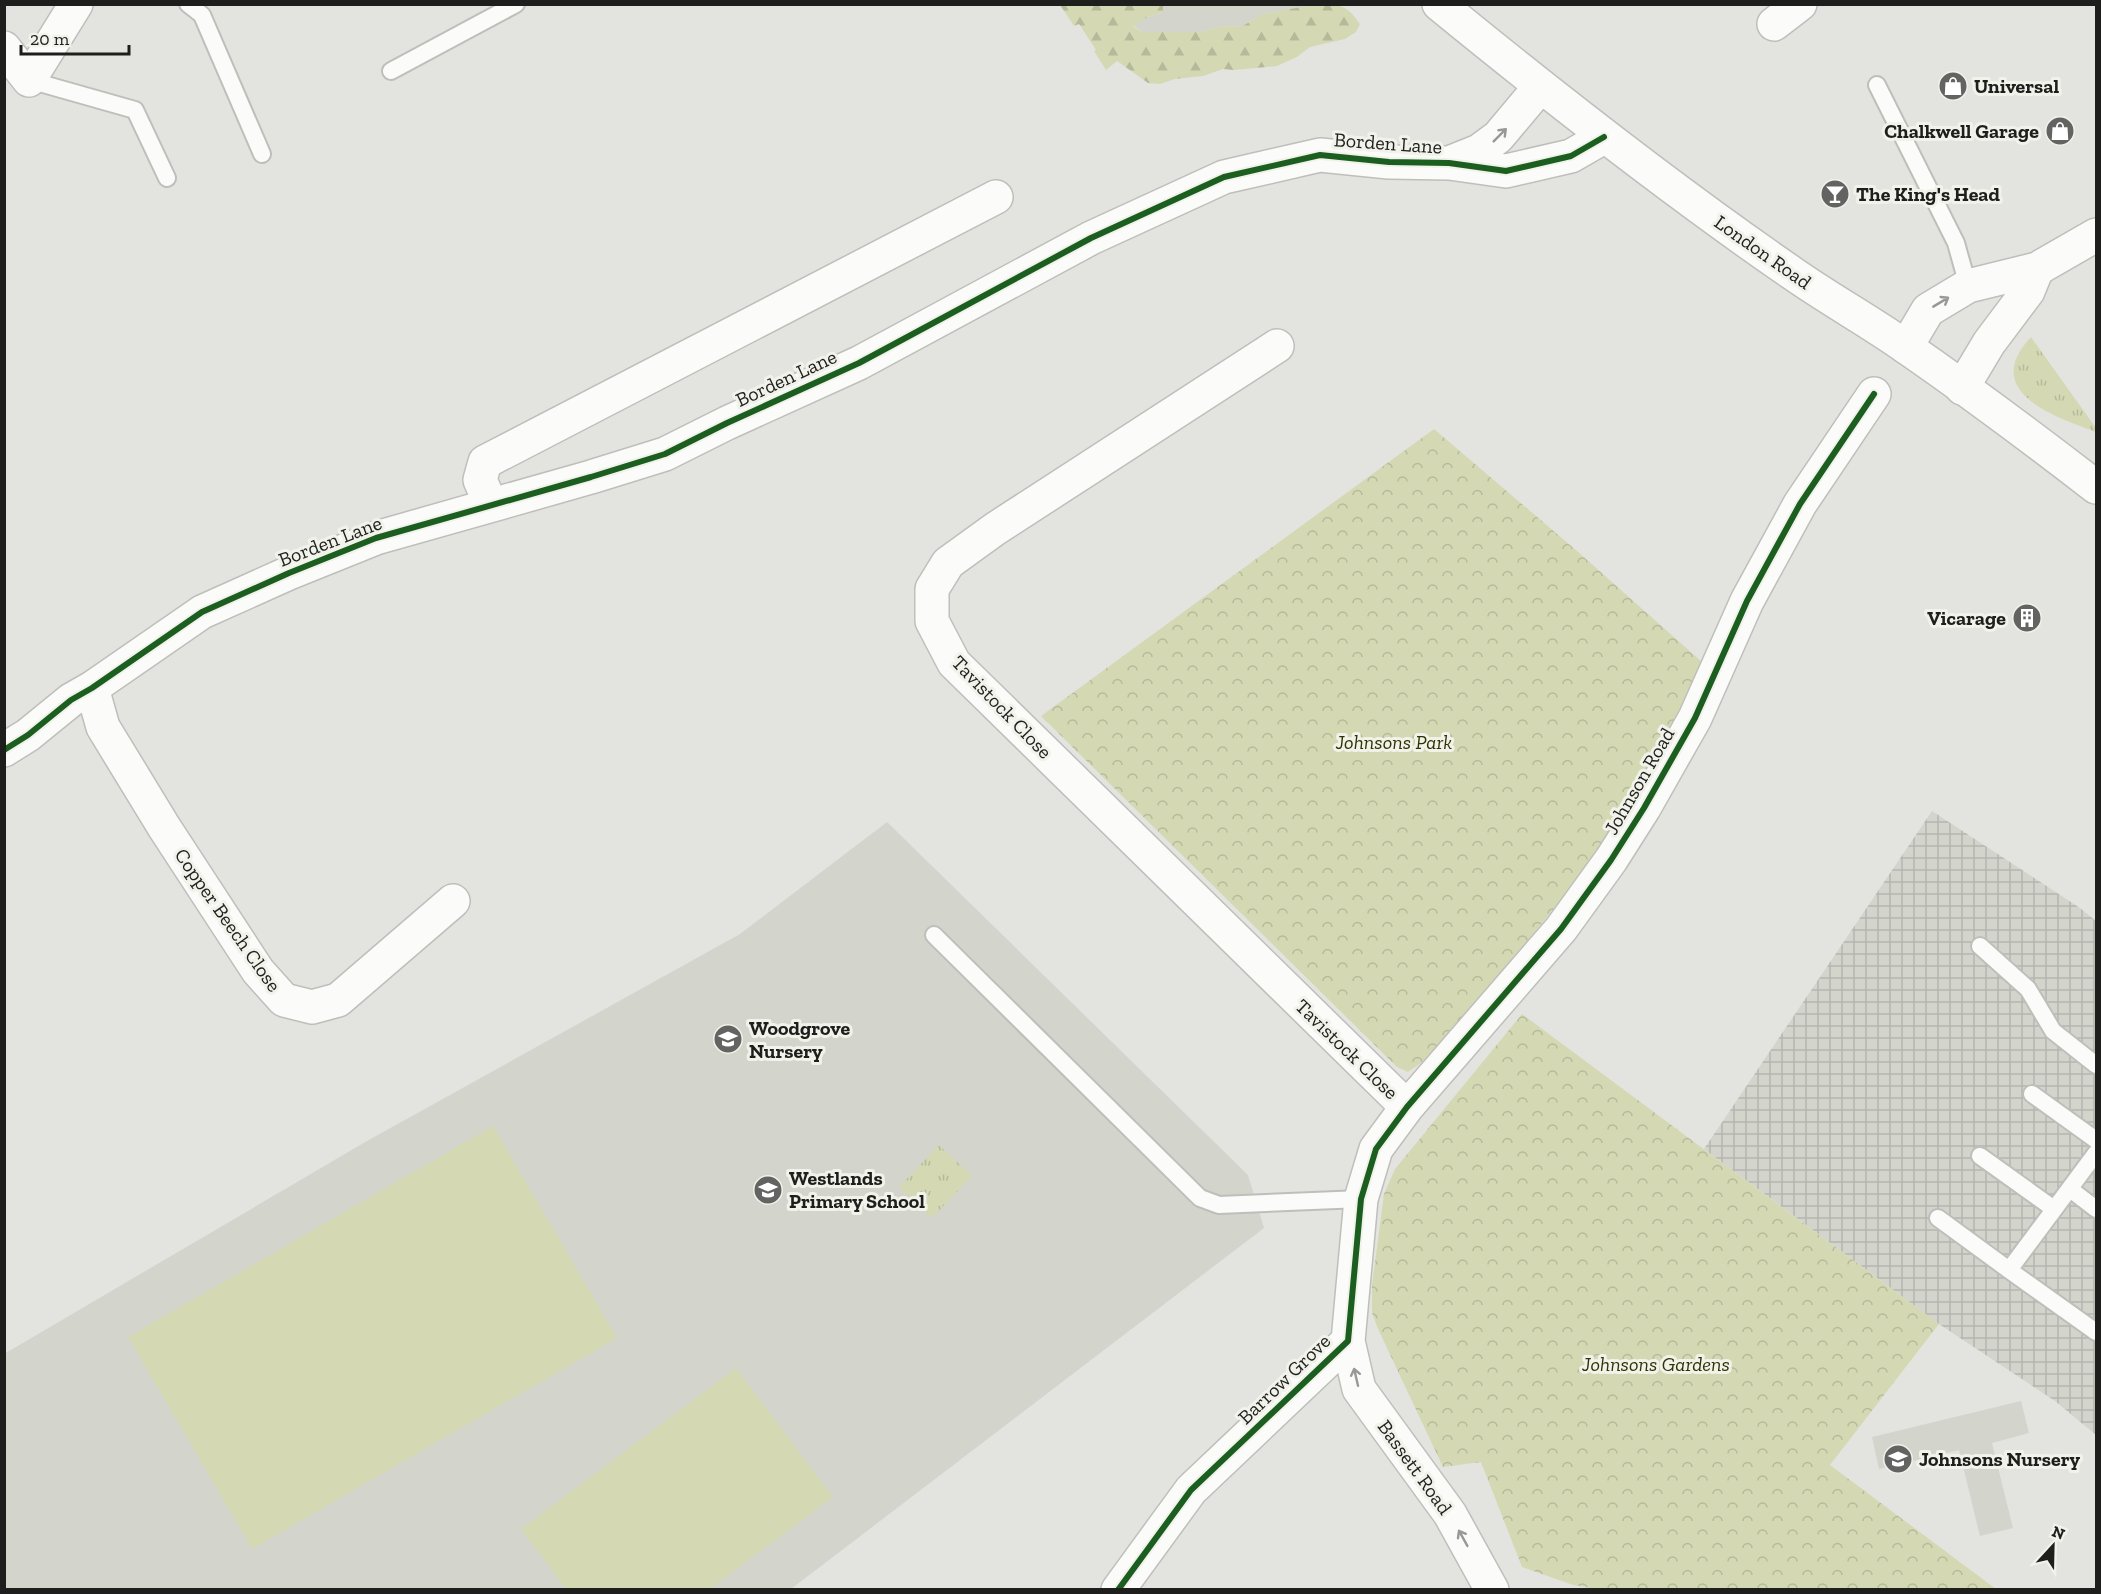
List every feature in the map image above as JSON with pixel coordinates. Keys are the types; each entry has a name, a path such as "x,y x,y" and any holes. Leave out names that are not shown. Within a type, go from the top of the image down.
{"street":[{"path":"4,48 29,80 76,4"},
{"name":"London Road","path":"1439,4 1604,137 1793,274 1906,347 2097,487"},
{"path":"1774,24 1800,4"},
{"name":"Borden Lane","path":"1449,163 1479,152 1498,137 1540,87"},
{"name":"Borden Lane","path":"4,750 28,735 71,700 202,612 289,573 376,538 665,454 859,363 1091,238 1224,177 1320,155 1389,162 1449,163 1506,171 1571,156 1604,137"},
{"path":"491,505 480,480 485,462 996,197"},
{"path":"1906,347 1928,310 1968,286 2037,269 2097,235"},
{"path":"1962,388 1989,343 2028,291 2037,269"},
{"name":"Tavistock Close","path":"1277,346 995,529 948,563 932,589 932,621 954,663 1407,1107"},
{"name":"Johnson Road","path":"1376,1149 1407,1107 1561,929 1611,860 1644,808 1695,718 1747,601 1800,504 1874,394"},
{"name":"Copper Beech Close","path":"92,688 103,727 164,827 258,971 284,1000 312,1007 338,1000 453,901"},
{"name":"Barrow Grove","path":"1118,1590 1191,1490 1348,1341 1361,1200 1376,1149"},
{"name":"Bassett Road","path":"1348,1341 1359,1389 1450,1514 1491,1590"}],"lane":[{"path":"188,4 202,15 262,154"},
{"path":"391,71 516,4"},
{"path":"29,80 135,110 167,178"},
{"path":"1877,85 1956,243 1968,286"},
{"path":"934,935 1200,1198 1219,1205 1361,1200"},
{"path":"1980,946 2028,989 2053,1031 2097,1065"},
{"path":"2032,1094 2097,1140"},
{"path":"2010,1270 2097,1153"},
{"path":"1980,1156 2054,1209"},
{"path":"2070,1189 2097,1209"},
{"path":"1938,1218 2097,1332"}],"shaded area":[{"path":"1163,5 1318,5 1263,14 1241,27 1225,26 1200,32 1142,32 1133,25 1163,12"},
{"path":"1932,811 2080,908 2096,921 2096,1435 2055,1401 1939,1324 1704,1149"},
{"name":"Westlands Primary School","path":"887,822 1248,1175 1264,1228 791,1589 5,1589 4,1354 367,1141 740,934"},
{"name":"Johnsons Nursery","path":"2021,1401 2029,1433 1992,1443 2013,1528 1980,1536 1959,1450 1879,1469 1872,1437"}],"green space":[{"path":"1318,4 1338,5 1347,9 1360,24 1356,32 1345,39 1310,47 1297,57 1277,66 1223,69 1203,76 1175,79 1160,84 1148,83 1117,61 1106,70 1079,24 1074,26 1060,5 1163,5 1163,12 1133,26 1142,32 1200,32 1225,26 1241,27 1263,14"},
{"path":"2031,337 2096,428 2096,432 2044,410 2029,400 2018,387 2014,373 2017,356"},
{"name":"Johnsons Park","path":"1434,429 1710,669 1620,817 1574,884 1468,1013 1421,1063 1408,1072 1397,1067 1041,716"},
{"name":"Johnsons Gardens","path":"1522,1014 1939,1324 1830,1465 1996,1589 1597,1589 1573,1585 1522,1567 1481,1462 1443,1467 1378,1329 1372,1313 1372,1285 1384,1194 1395,1169"},
{"path":"493,1126 617,1338 252,1549 128,1337"},
{"path":"939,1145 972,1176 932,1218 899,1187"},
{"path":"736,1368 833,1497 710,1589 566,1589 521,1529"}],"cycle path":[{"path":"4,750 28,735 71,700 202,612 289,573 376,538 665,454 859,363 1091,238 1224,177 1320,155 1389,162 1449,163 1506,171 1571,156 1604,137"},
{"path":"1118,1590 1191,1490 1348,1341 1361,1199 1376,1149 1407,1107 1561,929 1611,860 1644,808 1695,718 1747,601 1800,504 1874,394"}],"place":[{"name":"Universal","path":"1953,86"},
{"name":"Chalkwell Garage","path":"2060,131"},
{"name":"The King's Head","path":"1835,194"},
{"name":"Vicarage","path":"2027,618"},
{"name":"Woodgrove Nursery","path":"728,1039"},
{"name":"Westlands Primary School","path":"768,1190"},
{"name":"Johnsons Nursery","path":"1898,1459"}]}
